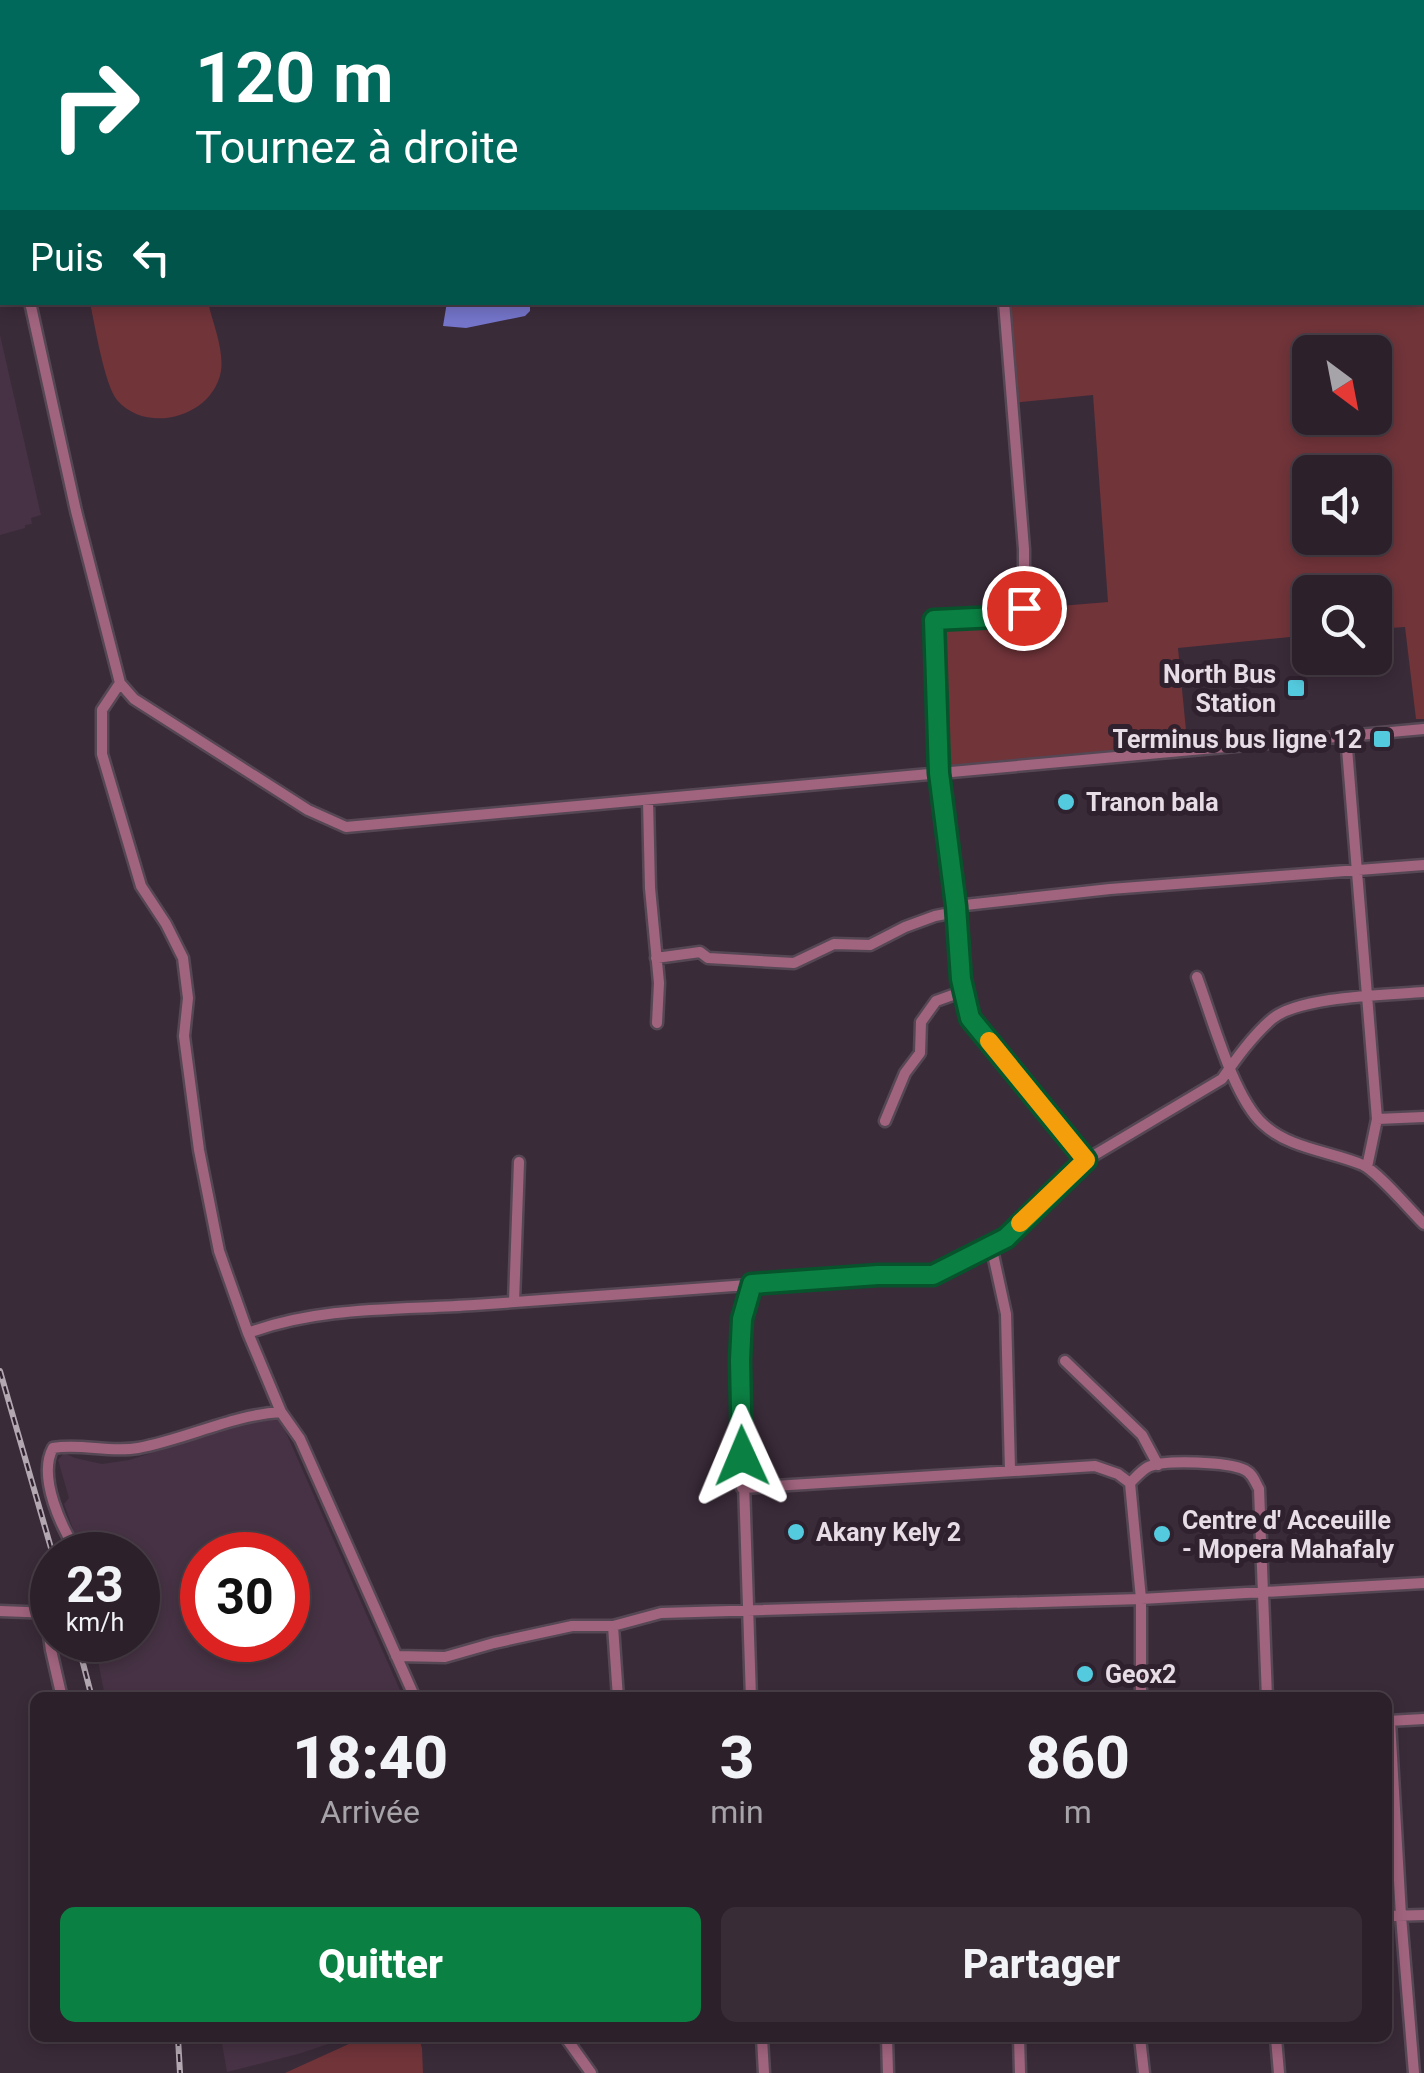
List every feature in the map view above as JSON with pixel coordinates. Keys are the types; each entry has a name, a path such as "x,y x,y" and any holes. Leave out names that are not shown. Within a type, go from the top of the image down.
{"street":[{"path":"31,305 120,683 134,700 181,730 308,810 346,827 1424,729"},
{"path":"1004,305 1024,549 1024,608 1020,616 934,620 939,773 970,1018 1086,1160"},
{"path":"120,683 102,710 102,754 141,886 183,958 188,998 184,1036 199,1150 219,1250 282,1412 300,1439 412,1692"},
{"path":"1346,736 1377,1119 1367,1167"},
{"path":"648,800 650,888 659,983 657,1023"},
{"path":"656,958 700,952 708,958 794,963 834,944 870,945 905,926 956,909 1110,889 1424,865"},
{"path":"1197,977 1246,1104 1263,1124 1285,1139 1367,1167 1424,1224"},
{"path":"885,1121 905,1073 920,1054 921,1022 936,1001 964,991"},
{"path":"248,1332 331,1312 878,1275 933,1275 1006,1238 1086,1160 1222,1079 1273,1018 1295,1006 1424,992"},
{"path":"1377,1119 1424,1117"},
{"path":"514,1302 519,1162"},
{"path":"991,1245 1006,1314 1010,1470"},
{"path":"751,1692 742,1488 741,1332 752,1284"},
{"path":"1065,1361 1142,1435 1158,1465"},
{"path":"66,1532 49,1486 46,1459 53,1448 139,1448 256,1414 282,1412"},
{"path":"1130,1483 1148,1467 1166,1463 1228,1464 1252,1475 1258,1490 1267,1692"},
{"path":"742,1488 1095,1466 1118,1474 1130,1483 1141,1599 1141,1692"},
{"path":"396,1656 445,1657 572,1626 613,1626 662,1613 1141,1599 1424,1584"},
{"path":"0,1611 30,1612"},
{"path":"613,1626 618,1692"},
{"path":"54,1662 61,1692"},
{"path":"1392,1721 1424,1720"},
{"path":"1392,1770 1414,2073"},
{"path":"1392,1916 1424,1915"},
{"path":"569,2042 591,2073"},
{"path":"762,2042 764,2073"},
{"path":"887,2042 888,2073"},
{"path":"1020,2042 1020,2073"},
{"path":"1140,2042 1144,2073"},
{"path":"1276,2042 1279,2073"}],"shaded area":[{"path":"90,305 209,305 221,354 221,371 206,400 192,410 177,416 145,417 117,400 100,354"},
{"path":"446,305 530,305 525,316 466,328 443,326"},
{"path":"1004,305 1424,305 1424,719 1416,719 1405,627 1392,628 1392,575 1292,575 1292,637 1178,648 1188,751 939,773 934,620 1020,616 1024,609 1108,602 1093,395 1012,403"},
{"path":"0,335 41,515 31,518 32,524 25,528 0,535"},
{"path":"261,1419 280,1419 401,1692 104,1692 98,1662 160,1662 160,1532 74,1532 64,1504 69,1498 58,1460 64,1453 102,1464 129,1460"},
{"path":"222,2042 334,2042 298,2054 227,2072"},
{"path":"353,2042 420,2042 422,2048 423,2073 285,2073"}],"railway":[{"path":"0,1371 46,1532"},
{"path":"83,1662 90,1692"},
{"path":"178,2042 180,2073"}],"slow traffic":[{"path":"989,1041 1086,1160 1020,1223"}],"place":[{"name":"North Bus Station","path":"1296,688"},
{"name":"Terminus bus ligne 12","path":"1382,739"},
{"name":"Tranon bala","path":"1066,802"},
{"name":"Akany Kely 2","path":"796,1532"},
{"name":"Centre d' Acceuille - Mopera Mahafaly","path":"1162,1534"},
{"name":"Geox2","path":"1085,1674"}],"route":[{"path":"742,1456 742,1319 752,1284 933,1275 1006,1238 1086,1160 970,1018 961,979 939,773 934,620 1020,616 1024,608"}]}
